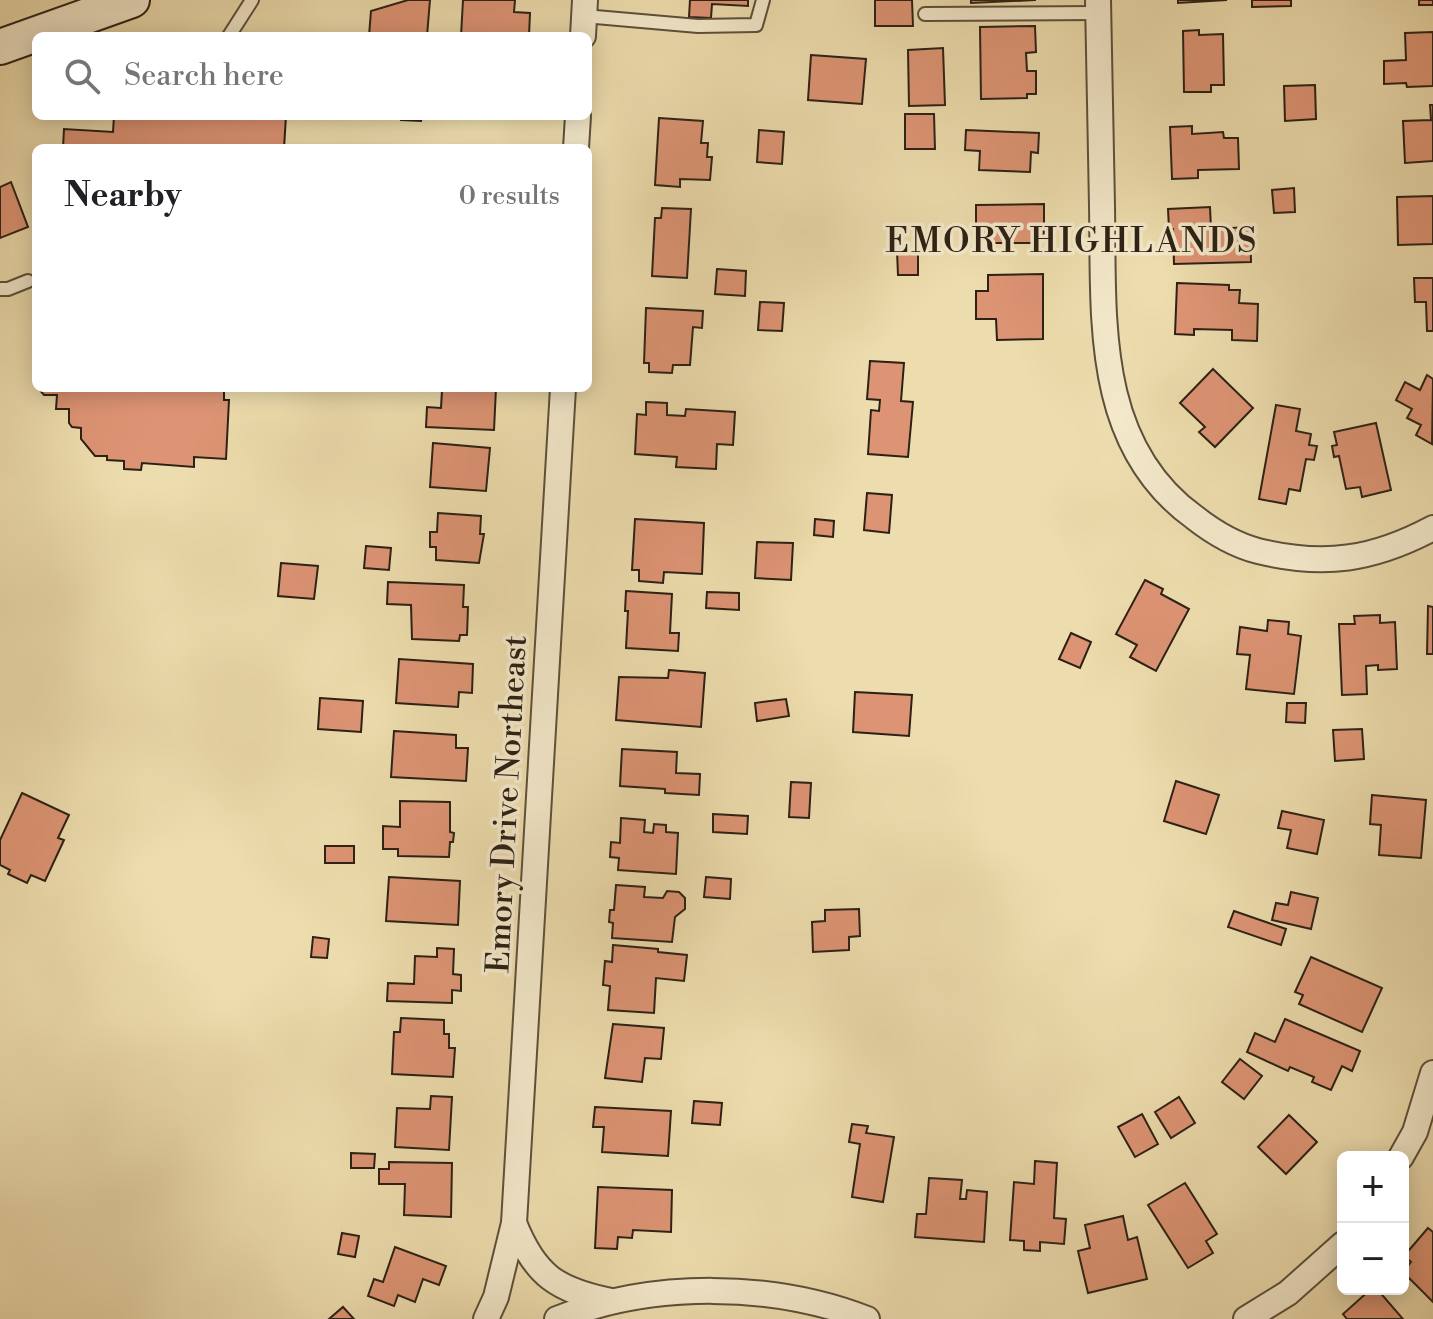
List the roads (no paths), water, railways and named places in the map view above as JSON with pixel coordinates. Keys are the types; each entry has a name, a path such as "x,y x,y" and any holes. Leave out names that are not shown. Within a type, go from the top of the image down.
{"main road":[{"path":"48,32 132,0"}],"street":[{"path":"1098,6 1108,367 1120,414 1132,445 1146,467 1162,490 1204,525 1251,549 1273,554 1317,561 1367,555 1389,550 1433,528"},
{"path":"576,144 578,120"},
{"name":"Emory Drive Northeast","path":"486,1319 496,1297 514,1223 563,392"},
{"path":"1404,1151 1415,1132 1433,1073"},
{"name":"Emory Drive Northeast","path":"514,1223 533,1263 551,1281 568,1290 615,1302"},
{"path":"1246,1319 1288,1293 1337,1249"},
{"path":"557,1319 615,1302 721,1291 795,1299 867,1319"}],"lane":[{"path":"232,32 252,0"},
{"path":"584,17 698,26 756,25 763,0"},
{"path":"925,14 1098,6"},
{"path":"0,289 28,281"}],"district":[{"name":"EMORY HIGHLANDS","path":"1072,242"}]}
